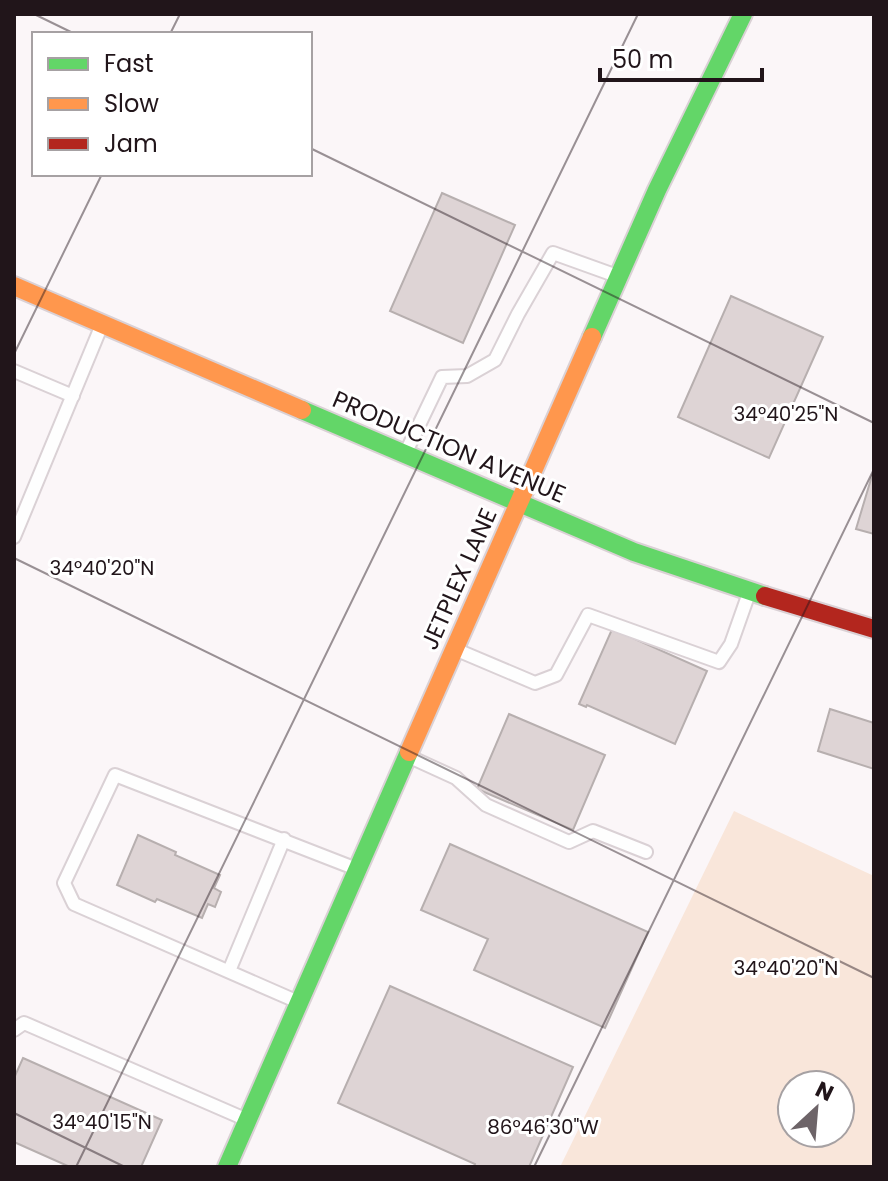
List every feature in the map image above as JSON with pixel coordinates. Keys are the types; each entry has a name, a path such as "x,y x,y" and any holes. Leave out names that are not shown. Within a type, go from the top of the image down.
{"street":[{"name":"JETPLEX LANE","path":"227,1167 618,277 743,14"},
{"name":"PRODUCTION AVENUE","path":"14,286 634,552 874,629"}],"lane":[{"path":"405,454 442,377 467,376 495,360 553,253 618,277"},
{"path":"14,537 102,325"},
{"path":"14,371 73,396"},
{"path":"454,649 535,683 556,675 588,615 719,662 731,644 749,591"},
{"path":"407,755 456,778 486,805 569,842 593,831 646,852"},
{"path":"299,1002 74,904 64,883 115,775 357,869"},
{"path":"229,971 284,839"},
{"path":"14,1030 24,1023 248,1120"}],"shaded area":[{"path":"734,811 874,876 874,1167 560,1167"}],"building":[{"path":"442,193 515,225 463,343 390,311"},
{"path":"731,296 823,337 769,458 678,417"},
{"path":"874,469 874,534 856,529"},
{"path":"613,627 707,671 675,744 579,704"},
{"path":"830,709 874,723 874,769 818,751"},
{"path":"509,714 605,755 573,830 477,789"},
{"path":"138,835 220,875 214,888 221,892 215,907 208,904 202,918 117,885"},
{"path":"450,844 648,932 605,1028 474,970 488,939 421,910"},
{"path":"390,986 573,1067 529,1167 474,1167 475,1164 338,1103"},
{"path":"23,1058 162,1120 141,1167 70,1167 14,1142 14,1078"}],"traffic: fast":[{"path":"592,337 657,190 743,14"},
{"path":"302,410 634,552 765,596"},
{"path":"227,1167 409,752"}],"traffic: slow":[{"path":"14,286 302,410"},
{"path":"409,752 592,337"}],"traffic: jam":[{"path":"765,596 874,629"}]}
